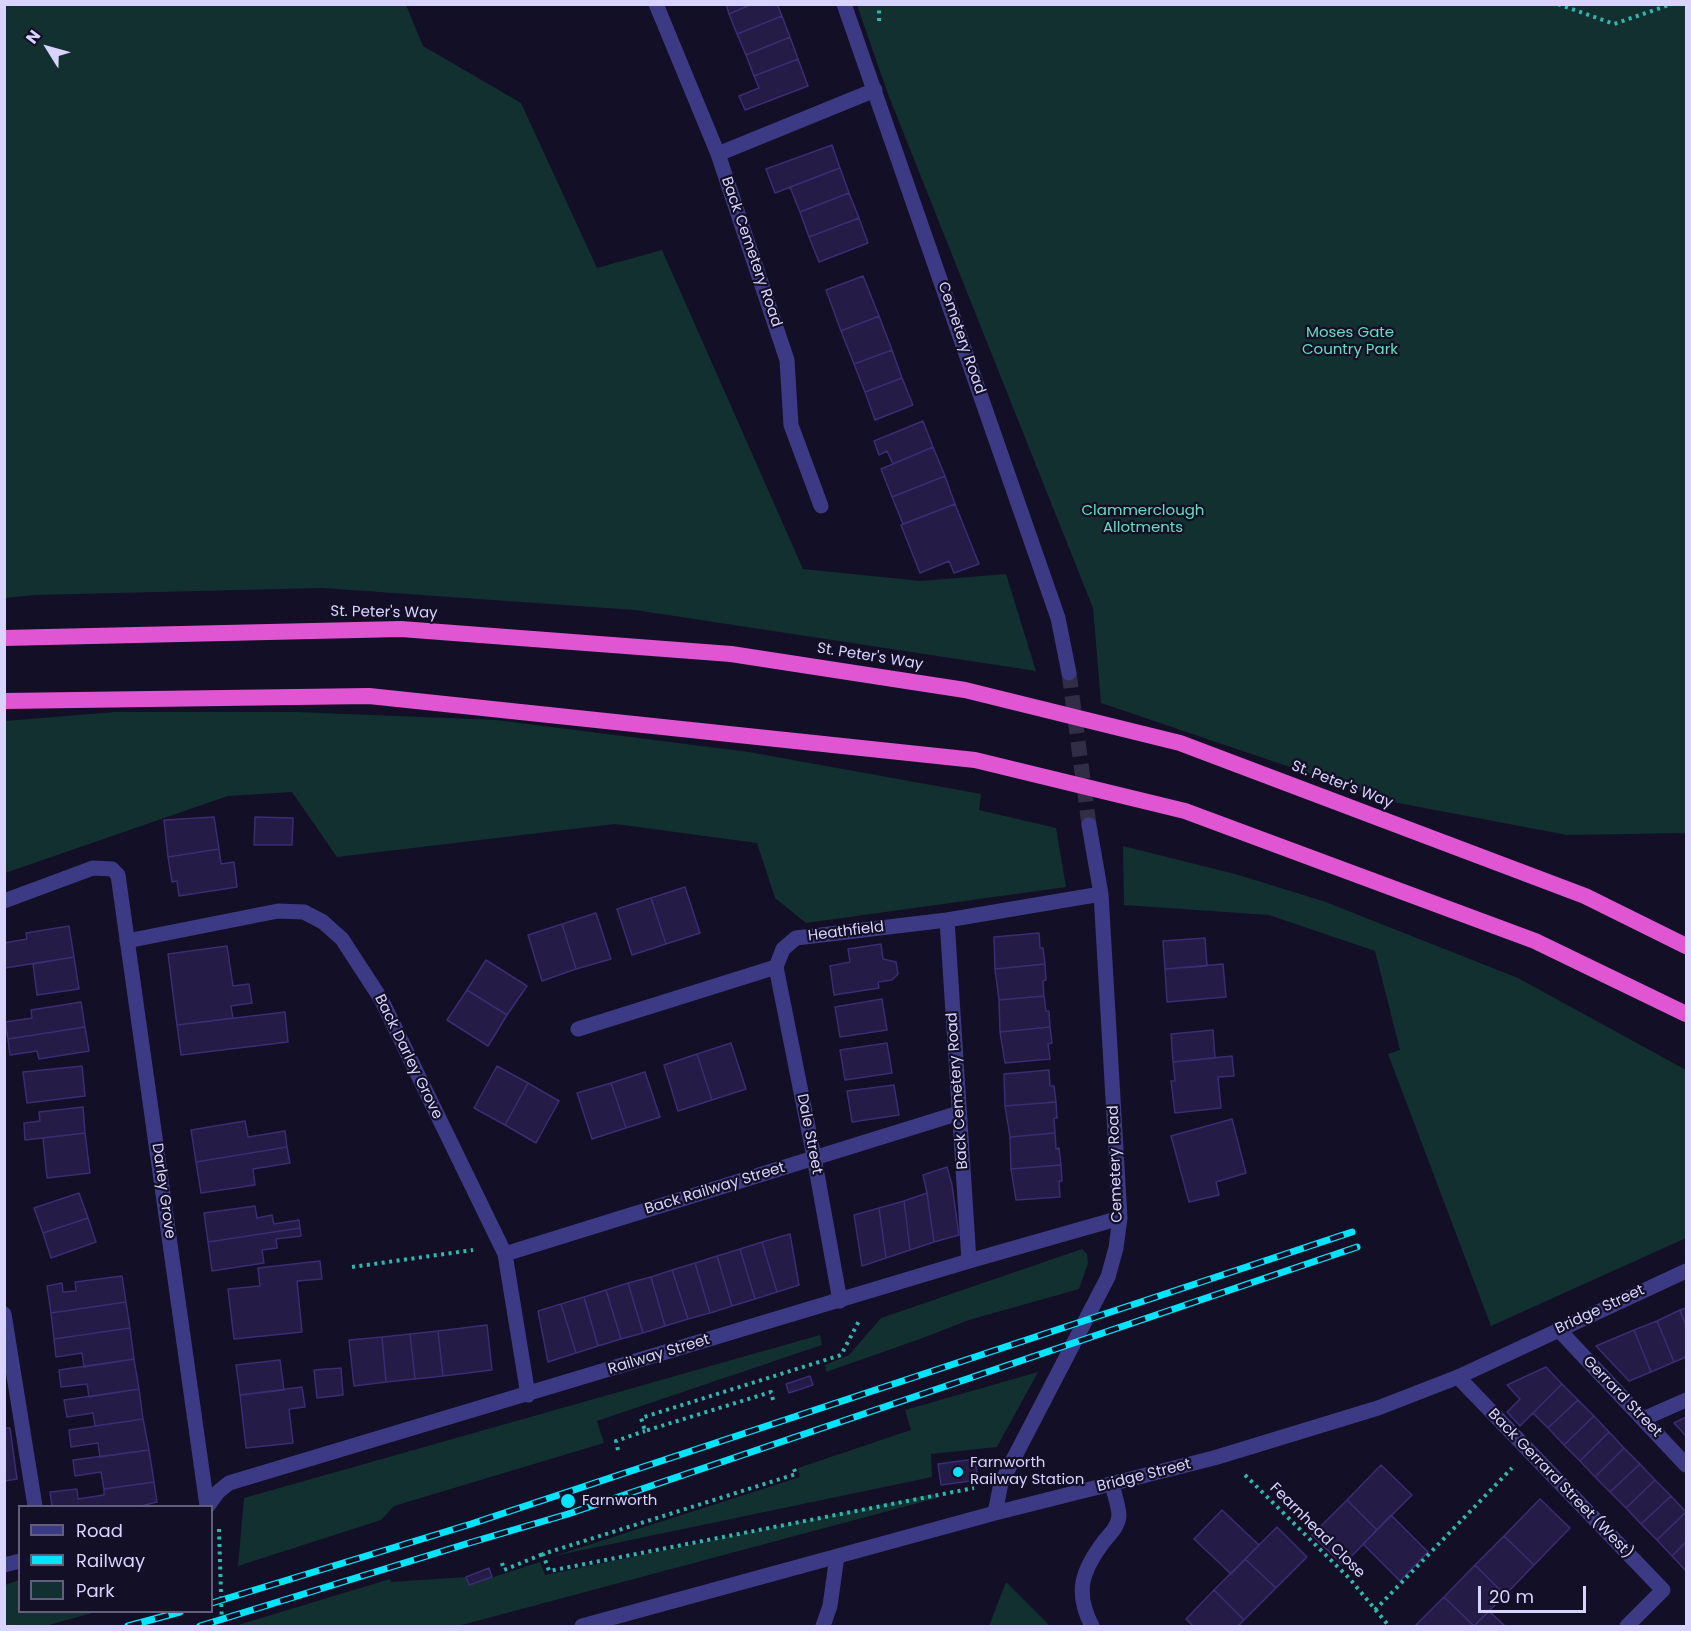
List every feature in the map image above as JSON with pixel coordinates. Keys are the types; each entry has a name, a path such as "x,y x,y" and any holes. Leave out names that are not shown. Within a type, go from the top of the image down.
{"highway":[{"name":"St. Peter's Way","path":"4,638 401,629 731,654 965,690 1180,743 1585,896 1686,946"},
{"path":"4,701 369,696 975,760 1185,811 1535,941 1686,1014"}],"street":[{"name":"Back Cemetery Road","path":"656,4 718,154 787,360 790,424 821,506"},
{"name":"Cemetery Road","path":"844,4 1058,618 1069,673"},
{"path":"718,154 875,90"},
{"name":"Cemetery Road","path":"995,1513 1004,1476 1108,1277 1116,1248 1120,1218 1101,894 1089,825"},
{"name":"Darley Grove","path":"4,901 93,868 112,868 118,875 208,1505"},
{"name":"Heathfield","path":"776,968 783,949 796,938 947,920 1101,894"},
{"name":"Back Darley Grove","path":"127,941 278,911 304,912 323,922 342,939 381,999 503,1250 528,1395"},
{"name":"Back Cemetery Road","path":"947,920 969,1261"},
{"path":"578,1029 776,968"},
{"name":"Dale Street","path":"776,968 840,1301"},
{"name":"Back Railway Street","path":"503,1250 959,1113"},
{"name":"Railway Street","path":"209,1505 218,1492 229,1484 969,1261 1120,1218"},
{"name":"Bridge Street","path":"582,1626 995,1513 1225,1455 1378,1408 1458,1377 1686,1271"},
{"path":"4,1314 35,1505"},
{"name":"Gerrard Street","path":"1558,1329 1686,1465"},
{"name":"Back Gerrard Street (West)","path":"1458,1377 1663,1590 1627,1626"},
{"path":"1643,1419 1686,1400"},
{"path":"1092,1626 1084,1611 1081,1591 1085,1572 1095,1554 1116,1527 1119,1516 1112,1484"},
{"path":"824,1626 830,1606 837,1556"}],"path":[{"path":"1558,4 1614,24 1672,4"},
{"path":"352,1267 503,1250"},
{"path":"645,1431 641,1418 841,1355 874,1291"},
{"path":"618,1450 616,1441 645,1431 771,1392 773,1400"},
{"path":"1375,1610 1529,1451"},
{"name":"Fearnhead Close","path":"1225,1455 1349,1578 1389,1626"},
{"path":"502,1563 504,1570 543,1554 796,1474 794,1469"},
{"path":"543,1554 549,1571 1004,1476"},
{"path":"218,1492 222,1626"}],"green space":[{"path":"5,4 406,5 423,46 521,103 597,268 662,250 803,569 921,581 1006,574 1036,671 635,610 322,588 35,595 5,598"},
{"name":"Moses Gate Country Park","path":"857,5 1686,5 1686,833 1567,835 1393,802 1101,703 1093,608 888,94"},
{"path":"114,712 297,712 496,720 749,752 981,794 979,810 1056,828 1066,887 806,923 775,898 757,843 615,824 337,857 292,792 228,796 5,873 5,721"},
{"path":"1123,846 1235,874 1323,901 1518,978 1686,1070 1686,1238 1491,1326 1388,1054 1400,1050 1375,951 1269,915 1124,905"},
{"path":"1082,1249 1087,1254 1088,1263 1079,1289 969,1320 826,1372 825,1365 849,1355 881,1318"},
{"path":"820,1335 822,1345 597,1421 604,1443 394,1506 381,1520 238,1566 244,1498"},
{"path":"1038,1372 997,1447 931,1454 932,1477 554,1556 800,1477 798,1468 911,1430 905,1410"},
{"path":"933,1494 937,1498 458,1626 238,1626 390,1579 391,1582 466,1577 469,1585 540,1562 545,1575"},
{"path":"18,1580 18,1613 92,1613 45,1626 5,1626 5,1585"},
{"path":"1006,1582 1050,1626 989,1626"}],"building":[{"path":"726,4 752,4 729,14"},
{"path":"752,4 777,4 782,16 737,34 729,14"},
{"path":"782,16 790,37 746,55 737,34"},
{"path":"790,37 798,59 754,76 746,55"},
{"path":"798,59 808,86 745,110 739,96 759,88 754,76"},
{"path":"832,145 840,168 775,193 766,169"},
{"path":"840,168 849,193 800,212 790,187"},
{"path":"849,193 859,218 809,237 800,212"},
{"path":"859,218 868,243 819,262 809,237"},
{"path":"863,276 879,316 841,331 826,290"},
{"path":"879,316 892,350 854,364 841,331"},
{"path":"892,350 902,378 865,392 854,364"},
{"path":"902,378 913,405 875,420 865,392"},
{"path":"923,421 933,447 893,464 887,451 879,455 874,441"},
{"path":"933,447 945,476 892,497 881,469"},
{"path":"945,476 955,504 903,524 892,497"},
{"path":"955,504 979,564 954,573 949,561 920,573 901,525"},
{"path":"214,817 219,849 168,857 164,820"},
{"path":"255,817 293,818 292,845 254,845"},
{"path":"219,849 221,864 234,862 237,887 179,896 177,881 172,882 168,857"},
{"path":"685,887 700,933 666,944 651,898"},
{"path":"651,898 666,944 632,955 617,909"},
{"path":"596,913 611,959 576,969 562,924"},
{"path":"562,924 576,969 542,981 528,935"},
{"path":"69,926 74,957 5,968 4,943 27,939 26,933"},
{"path":"1039,933 1040,948 1043,948 1045,964 995,969 994,937"},
{"path":"1205,938 1207,966 1165,969 1163,941"},
{"path":"881,944 883,959 896,962 898,974 892,980 878,982 879,988 834,995 830,966 850,962 848,949"},
{"path":"227,946 233,986 249,984 252,1003 231,1006 233,1018 177,1025 168,954"},
{"path":"74,957 79,989 37,995 33,964"},
{"path":"486,960 527,986 507,1015 467,990"},
{"path":"1045,964 1044,996 999,1000 995,969"},
{"path":"1223,964 1226,997 1167,1002 1165,969"},
{"path":"467,990 507,1015 488,1046 447,1020"},
{"path":"1044,996 1046,1011 1049,1011 1050,1027 1000,1032 999,1000"},
{"path":"882,999 887,1030 840,1037 835,1007"},
{"path":"81,1002 85,1027 8,1039 5,1022 32,1018 31,1010"},
{"path":"285,1012 288,1042 181,1055 177,1025"},
{"path":"85,1027 89,1051 39,1059 37,1051 10,1055 8,1039"},
{"path":"1050,1027 1052,1043 1048,1044 1050,1059 1005,1063 1000,1032"},
{"path":"1213,1030 1215,1058 1173,1062 1171,1034"},
{"path":"731,1043 746,1089 712,1100 697,1054"},
{"path":"887,1043 892,1073 845,1080 840,1050"},
{"path":"697,1054 712,1100 678,1111 664,1065"},
{"path":"1232,1056 1234,1076 1218,1077 1221,1108 1175,1113 1171,1081 1175,1081 1173,1062"},
{"path":"82,1066 85,1096 27,1103 23,1072"},
{"path":"497,1066 528,1083 505,1125 474,1108"},
{"path":"1049,1070 1050,1086 1054,1086 1056,1102 1005,1106 1004,1074"},
{"path":"645,1072 660,1117 626,1128 611,1083"},
{"path":"528,1083 559,1101 536,1143 505,1125"},
{"path":"611,1083 626,1128 592,1139 577,1093"},
{"path":"894,1085 899,1115 852,1122 847,1091"},
{"path":"1056,1102 1055,1133 1010,1137 1005,1106"},
{"path":"83,1107 85,1133 25,1140 24,1123 40,1121 39,1112"},
{"path":"1232,1119 1246,1173 1216,1182 1219,1195 1189,1202 1171,1136"},
{"path":"245,1121 248,1137 285,1131 287,1147 196,1162 191,1130"},
{"path":"85,1133 90,1173 47,1178 43,1138"},
{"path":"1055,1133 1056,1149 1059,1148 1061,1165 1011,1169 1010,1137"},
{"path":"287,1147 290,1163 253,1169 255,1185 201,1193 196,1162"},
{"path":"1061,1165 1060,1197 1016,1200 1011,1169"},
{"path":"947,1167 959,1235 934,1242 923,1175"},
{"path":"79,1193 88,1218 43,1233 34,1208"},
{"path":"927,1193 934,1242 910,1250 904,1201"},
{"path":"904,1201 910,1250 886,1258 879,1208"},
{"path":"255,1206 257,1218 272,1215 274,1224 299,1220 300,1228 208,1242 204,1213"},
{"path":"879,1208 886,1258 862,1266 854,1215"},
{"path":"88,1218 96,1242 51,1258 43,1233"},
{"path":"300,1228 301,1236 276,1239 277,1248 262,1250 264,1263 212,1271 208,1242"},
{"path":"790,1234 799,1285 777,1292 762,1242"},
{"path":"762,1242 777,1292 755,1299 740,1249"},
{"path":"740,1249 755,1299 732,1306 717,1256"},
{"path":"717,1256 732,1306 710,1313 695,1263"},
{"path":"320,1261 322,1279 297,1281 302,1332 234,1339 228,1289 260,1286 258,1268"},
{"path":"695,1263 710,1313 688,1319 672,1270"},
{"path":"672,1270 688,1319 665,1326 651,1277"},
{"path":"122,1276 126,1302 51,1313 47,1286 62,1283 63,1292 76,1291 75,1282"},
{"path":"651,1277 665,1326 643,1333 628,1283"},
{"path":"628,1283 643,1333 621,1339 606,1290"},
{"path":"606,1290 621,1339 598,1346 584,1297"},
{"path":"584,1297 598,1346 576,1353 561,1304"},
{"path":"126,1302 130,1328 54,1339 51,1313"},
{"path":"561,1304 576,1353 548,1362 538,1311"},
{"path":"1686,1308 1686,1326 1680,1310"},
{"path":"1680,1310 1686,1326 1686,1357 1674,1362 1657,1321"},
{"path":"1657,1321 1674,1362 1651,1372 1634,1330"},
{"path":"487,1325 492,1370 443,1376 438,1331"},
{"path":"130,1328 134,1359 84,1367 82,1353 56,1357 54,1339"},
{"path":"1634,1330 1651,1372 1629,1381 1596,1346"},
{"path":"438,1331 443,1376 415,1379 410,1334"},
{"path":"410,1334 415,1379 386,1382 382,1337"},
{"path":"382,1337 386,1382 354,1386 349,1340"},
{"path":"134,1359 139,1389 89,1397 87,1384 61,1387 59,1370"},
{"path":"280,1360 284,1390 240,1395 236,1365"},
{"path":"1546,1367 1562,1384 1520,1426 1507,1412 1520,1399 1507,1385"},
{"path":"341,1368 343,1395 317,1398 314,1370"},
{"path":"810,1376 813,1385 789,1393 786,1384"},
{"path":"1562,1384 1578,1400 1548,1428 1533,1413"},
{"path":"302,1387 305,1407 289,1409 293,1443 246,1448 240,1395"},
{"path":"139,1389 143,1419 95,1426 93,1413 67,1417 64,1400"},
{"path":"1578,1400 1594,1416 1564,1445 1548,1428"},
{"path":"1594,1416 1609,1432 1580,1461 1564,1445"},
{"path":"1686,1417 1686,1436 1674,1423"},
{"path":"143,1419 149,1450 100,1457 98,1443 71,1447 69,1430"},
{"path":"4,1428 10,1428 17,1479 4,1481"},
{"path":"1609,1432 1624,1448 1595,1477 1580,1461"},
{"path":"1624,1448 1640,1464 1610,1492 1595,1477"},
{"path":"149,1450 154,1482 104,1489 101,1472 75,1476 73,1460"},
{"name":"Farnworth Railway Station","path":"975,1459 978,1480 941,1485 938,1464"},
{"path":"1640,1464 1655,1480 1626,1508 1610,1492"},
{"path":"1381,1465 1412,1495 1377,1530 1347,1500"},
{"path":"1655,1480 1671,1496 1641,1524 1626,1508"},
{"path":"154,1482 157,1502 145,1505 52,1505 50,1492 77,1489 78,1499 104,1495 104,1489"},
{"path":"1671,1496 1686,1512 1657,1540 1641,1524"},
{"path":"1540,1499 1570,1528 1534,1565 1504,1536"},
{"path":"1347,1500 1377,1530 1343,1565 1312,1535"},
{"path":"1222,1510 1259,1545 1231,1574 1194,1539"},
{"path":"1686,1512 1686,1542 1672,1556 1657,1540"},
{"path":"1391,1515 1428,1552 1400,1581 1363,1544"},
{"path":"1277,1527 1307,1557 1276,1588 1245,1559"},
{"path":"1504,1536 1534,1565 1505,1595 1475,1565"},
{"path":"1686,1542 1686,1571 1672,1556"},
{"path":"1245,1559 1276,1588 1244,1620 1214,1590"},
{"path":"1475,1565 1505,1595 1474,1626 1444,1597"},
{"path":"489,1568 492,1577 469,1585 466,1577"},
{"path":"1214,1590 1244,1620 1238,1626 1193,1626 1186,1619"},
{"path":"1444,1597 1474,1626 1415,1626"},
{"path":"1489,1611 1505,1626 1474,1626"}],"tunnel":[{"path":"1069,673 1089,825"}],"railway":[{"path":"213,1603 471,1524 1352,1232"},
{"path":"200,1626 568,1514 1357,1247"},
{"path":"128,1626 176,1613"}],"place":[{"name":"Farnworth Railway Station","path":"958,1472"},
{"name":"Farnworth","path":"568,1501"}],"park label":[{"name":"Clammerclough Allotments","path":"1143,520"}]}
